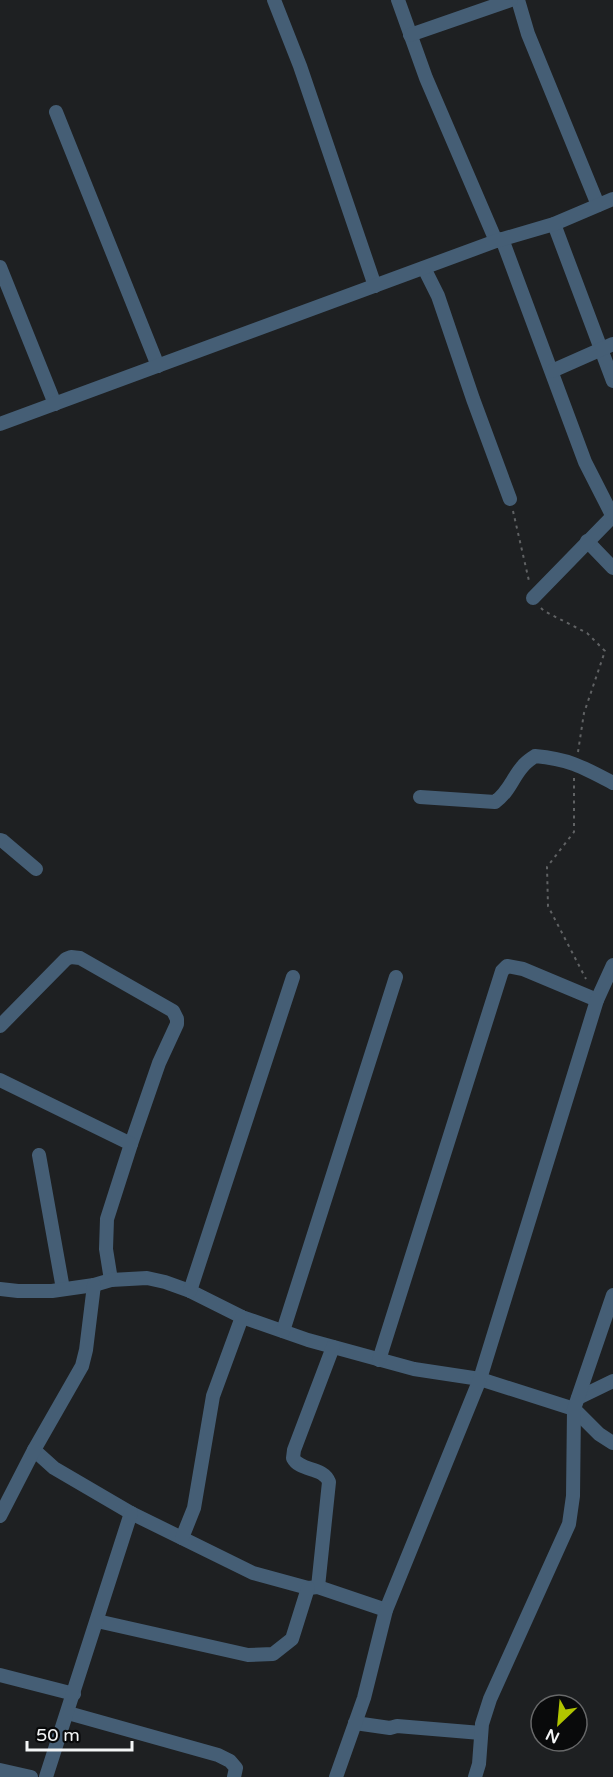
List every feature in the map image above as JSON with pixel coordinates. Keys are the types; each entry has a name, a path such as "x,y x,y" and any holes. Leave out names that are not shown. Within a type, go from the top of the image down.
{"street":[{"path":"274,0 300,66 375,286"},
{"path":"398,0 426,78 499,240 552,371 585,462 613,516 533,598"},
{"path":"410,35 511,0"},
{"path":"518,0 528,33 598,205"},
{"path":"56,112 158,366"},
{"path":"0,424 499,240 554,225 613,199"},
{"path":"554,225 607,346 613,381"},
{"path":"0,267 55,404"},
{"path":"424,268 438,296 510,499"},
{"path":"552,371 607,346"},
{"path":"588,541 613,568"},
{"path":"420,798 495,802 512,785 522,766 535,756 559,758 613,783"},
{"path":"0,840 36,869"},
{"path":"0,1026 66,959 71,957 80,958 173,1011 177,1019 177,1024 159,1063 107,1219 106,1249 111,1280"},
{"path":"336,1777 364,1698 386,1610 480,1379 597,1000 613,965"},
{"path":"379,1360 502,971 507,966 523,969 597,1000"},
{"path":"190,1290 293,977"},
{"path":"283,1331 396,977"},
{"path":"0,1080 131,1144"},
{"path":"39,1155 63,1290"},
{"path":"0,1289 18,1292 63,1290 94,1286 111,1280 147,1278 190,1290 242,1317 333,1347 414,1369 480,1379 576,1404 599,1434 613,1443"},
{"path":"0,1516 34,1450 82,1366 94,1286"},
{"path":"475,1777 490,1699 569,1524 573,1496 576,1404 613,1295"},
{"path":"182,1538 194,1508 213,1396 242,1317"},
{"path":"98,1621 248,1655 273,1654 292,1639 313,1588 329,1482 327,1476 322,1473 299,1465 293,1458 294,1450 333,1347"},
{"path":"576,1404 613,1381"},
{"path":"34,1450 54,1468 131,1513 253,1573 386,1610"},
{"path":"46,1777 131,1513"},
{"path":"0,1675 74,1695"},
{"path":"68,1713 218,1755 230,1761 236,1768 234,1777"},
{"path":"355,1723 390,1728 397,1726 482,1733"},
{"path":"0,1770 31,1777"}]}
